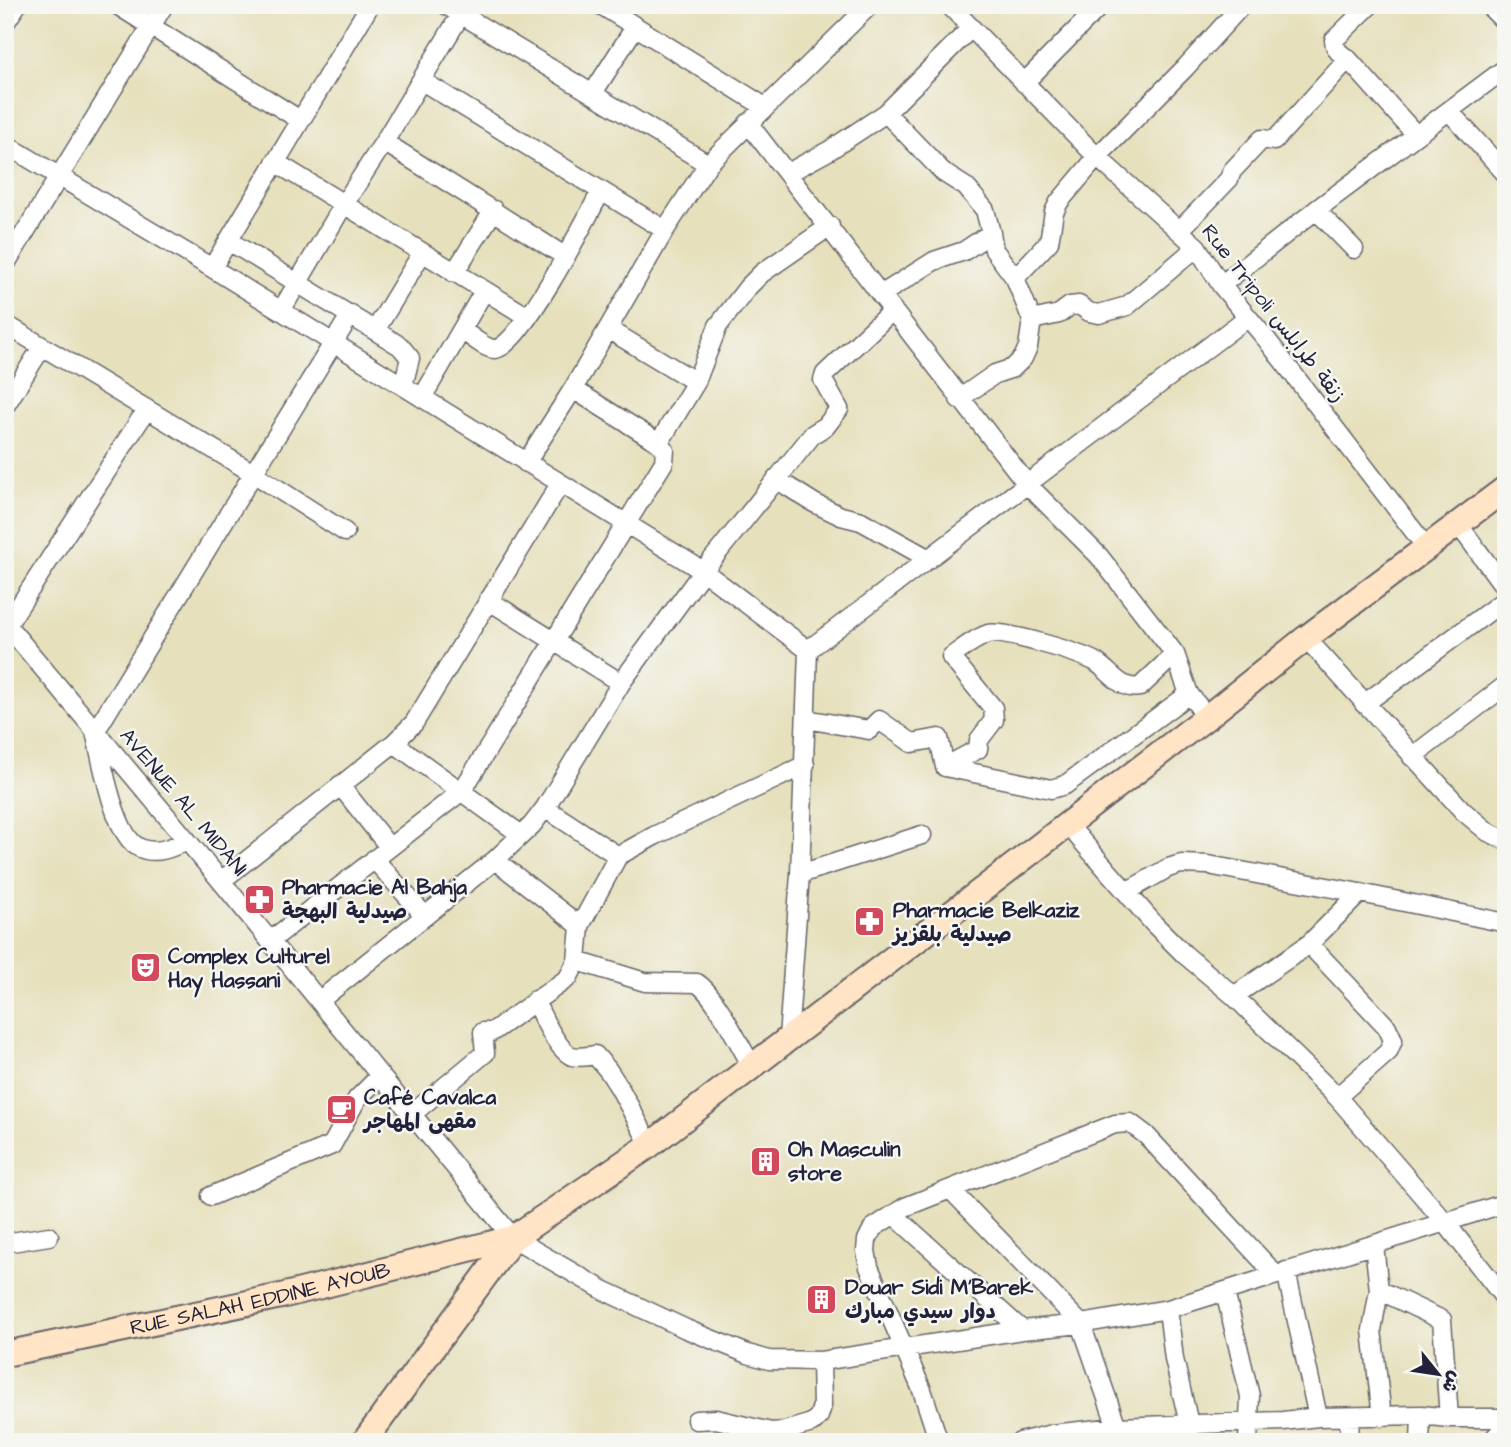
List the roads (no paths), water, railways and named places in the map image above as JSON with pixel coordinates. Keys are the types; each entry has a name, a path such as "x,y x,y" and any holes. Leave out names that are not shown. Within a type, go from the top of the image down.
{"main road":[{"path":"364,1442 513,1238 650,1145 1068,825 1306,638 1506,488"},
{"name":"RUE SALAH EDDINE AYOUB","path":"5,1354 281,1296 513,1238"}],"street":[{"path":"5,23 17,5"},
{"path":"117,5 300,120"},
{"path":"5,265 164,5"},
{"path":"212,268 370,5"},
{"path":"601,5 765,107"},
{"path":"1024,83 1101,5"},
{"path":"1015,278 1049,242 1054,212 1097,157 1185,68 1242,5"},
{"path":"1370,5 1334,40 1338,53 1348,59 1416,135"},
{"path":"1488,5 1506,23"},
{"path":"526,463 708,163 859,9"},
{"path":"281,311 344,204 422,81 454,10 708,163"},
{"path":"788,173 830,150 886,113 962,14"},
{"name":"Rue Tripoli زنقة طرابلس","path":"962,14 1024,83 1097,157 1197,247 1221,285 1349,444 1426,547"},
{"path":"593,93 635,27"},
{"path":"1180,230 1229,179 1232,171 1262,139 1274,141 1348,59"},
{"path":"1221,285 1316,210 1506,68"},
{"path":"422,81 665,230"},
{"path":"1449,111 1506,174"},
{"path":"886,113 944,173 967,187 985,210 995,250 1015,278 1032,320 1028,347 1023,358 1013,368 995,374 959,398"},
{"path":"748,123 1027,484 1099,556 1175,654 1188,694 1207,717"},
{"path":"384,142 566,257"},
{"path":"5,144 60,175 703,570 808,650"},
{"path":"275,162 528,317"},
{"path":"462,330 489,348 499,348 508,342 528,317 566,257 601,191"},
{"path":"454,273 494,210"},
{"path":"1316,210 1354,249"},
{"path":"659,443 696,382 718,326 748,286 762,273 830,226"},
{"path":"882,294 934,261 964,251 991,233"},
{"path":"229,241 376,329 408,354 410,364 403,386"},
{"path":"1032,320 1059,314 1070,306 1079,305 1089,313 1099,314 1118,310 1127,306 1197,247"},
{"path":"376,329 422,253"},
{"path":"422,398 484,291"},
{"path":"319,1002 495,860 532,825 621,682 703,570 813,434 826,426 839,409 823,380 825,374 893,310"},
{"path":"187,840 173,848 156,851 138,847 125,833 111,796 95,732 351,314"},
{"path":"808,650 1248,317"},
{"path":"5,324 253,473 345,532"},
{"path":"608,329 696,382"},
{"path":"5,406 42,346"},
{"path":"270,941 462,790 664,462 665,450 659,443 573,389"},
{"path":"6,624 147,409"},
{"path":"776,479 814,503 841,516 861,521 929,559"},
{"path":"221,881 394,743 414,723 560,484"},
{"path":"1458,524 1506,589"},
{"path":"1364,704 1506,599"},
{"path":"488,600 621,682"},
{"name":"AVENUE AL MIDANI","path":"6,624 221,881 513,1238"},
{"path":"945,767 978,749 979,740 994,720 993,708 951,657 980,638 989,634 1009,635 1090,659 1119,682 1133,688 1140,687 1175,654"},
{"path":"1306,638 1476,824 1506,841"},
{"path":"788,1039 800,874 808,650"},
{"path":"1412,757 1506,685"},
{"path":"945,767 1044,789 1056,789 1188,694"},
{"path":"806,719 869,730 879,720 912,743 939,738 945,767"},
{"path":"394,743 520,834"},
{"path":"412,1114 485,1053 483,1032 492,1032 568,978 577,961 580,926 618,856 654,836 805,765"},
{"path":"340,785 389,847"},
{"path":"545,808 618,856"},
{"path":"1068,825 1184,954 1234,996 1337,1097 1498,1279 1506,1300"},
{"path":"800,874 922,835"},
{"path":"374,859 425,916"},
{"path":"495,860 580,926"},
{"path":"1126,892 1168,868 1193,864 1237,869 1506,923"},
{"path":"1234,996 1309,944 1360,893"},
{"path":"1309,944 1387,1027 1393,1040 1388,1052 1337,1097"},
{"path":"577,961 645,982 689,981 704,987 752,1066"},
{"path":"535,1000 564,1050 574,1056 595,1055 608,1070 650,1145"},
{"path":"211,1196 332,1145 357,1099 380,1076"},
{"path":"939,1442 905,1349 869,1267 867,1240 873,1228 905,1207 1115,1124 1130,1123 1146,1135 1280,1272 1318,1417"},
{"path":"951,1190 1081,1324 1117,1426"},
{"path":"513,1238 603,1290 728,1346 769,1360 821,1361 1168,1309 1506,1203"},
{"path":"894,1215 1022,1330"},
{"path":"5,1243 49,1236"},
{"path":"1374,1245 1380,1290 1372,1330 1382,1417"},
{"path":"1380,1290 1442,1320 1449,1418"},
{"path":"1225,1292 1250,1396 1248,1442"},
{"path":"1168,1309 1174,1359 1189,1433"},
{"path":"696,1420 716,1419 778,1432 812,1423 819,1416 822,1406 821,1361"},
{"path":"1420,1442 1421,1415"},
{"path":"1020,1442 1117,1426 1189,1433 1248,1421 1318,1417 1421,1415 1506,1418"},
{"path":"1349,1417 1350,1442"},
{"path":"1491,1442 1506,1425"}],"place":[{"name":"Pharmacie Al Bahja صيدلية البهجة","path":"259,899"},
{"name":"Pharmacie Belkaziz صيدلية بلقزيز","path":"870,922"},
{"name":"Complex Culturel Hay Hassani","path":"145,968"},
{"name":"Café Cavalca مقهى المهاجر","path":"341,1109"},
{"name":"Oh Masculin store","path":"765,1161"},
{"name":"Douar Sidi M'Barek دوار سيدي مبارك","path":"822,1299"}]}
